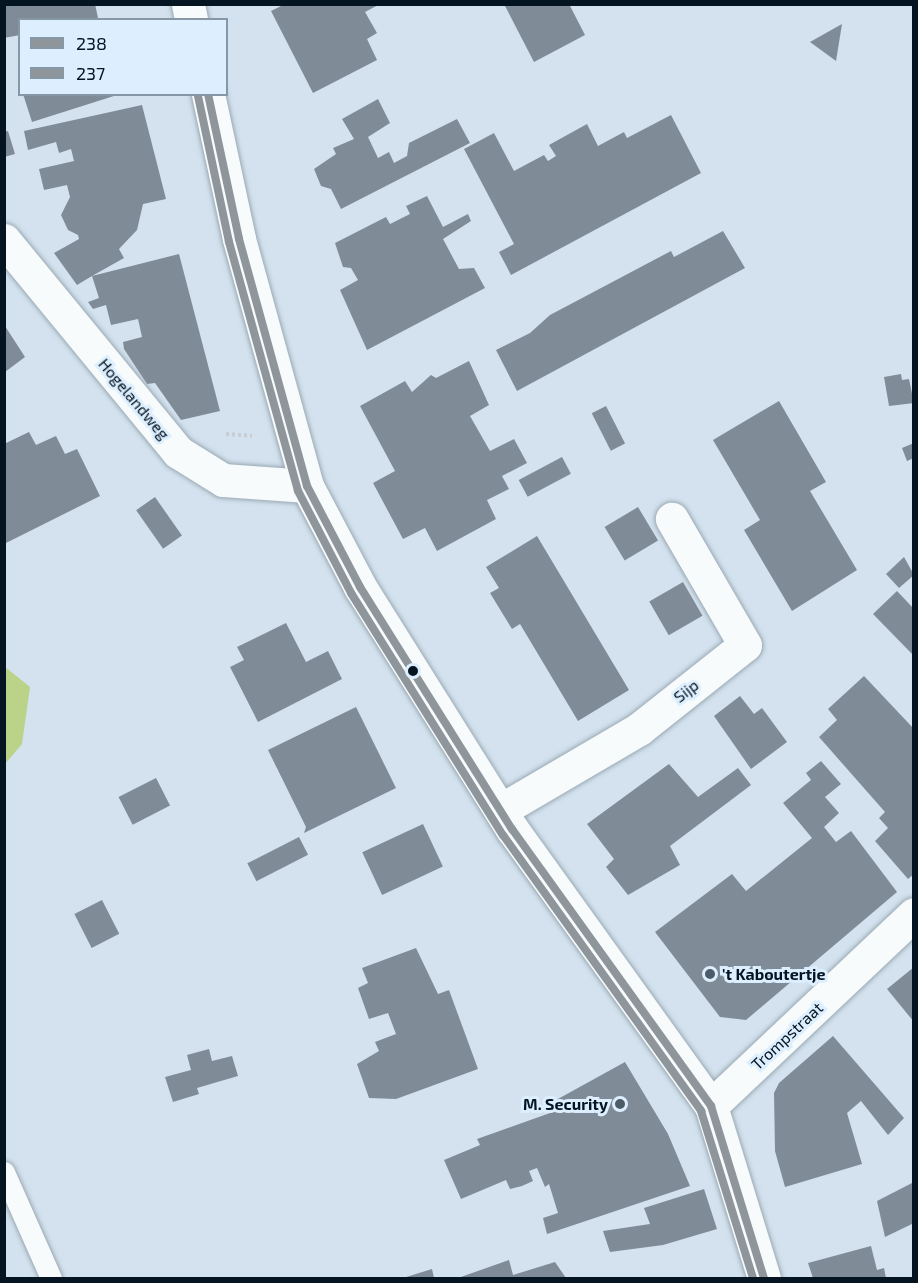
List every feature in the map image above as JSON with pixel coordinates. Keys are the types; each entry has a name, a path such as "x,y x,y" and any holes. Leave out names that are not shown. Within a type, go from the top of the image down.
{"main road":[{"path":"208,96 239,239 307,486 360,587 501,810 711,1106 764,1278"},
{"name":"Hogelandweg","path":"4,240 178,452 223,480 307,486"},
{"name":"Sijp","path":"501,810 639,729 745,645 672,519"},
{"name":"Trompstraat","path":"711,1106 914,914"}],"lane":[{"path":"4,1172 51,1278"}],"shaded area":[{"path":"5,667 30,687 22,744 5,764"}],"building":[{"path":"4,4 95,4 98,18 18,18 18,35 4,38"},
{"path":"285,4 380,4 365,12 377,33 367,39 377,60 313,93 271,11"},
{"path":"504,4 569,4 585,35 534,62"},
{"path":"842,24 836,61 810,42"},
{"path":"24,96 114,96 32,122"},
{"path":"378,99 390,123 368,137 378,158 389,152 394,163 407,156 409,143 457,119 470,143 341,209 331,189 321,186 314,169 336,154 333,148 354,139 342,119"},
{"path":"142,105 166,199 143,204 137,230 119,249 124,258 77,285 54,253 79,239 78,235 68,230 61,215 70,197 67,185 44,190 39,169 74,161 71,149 59,153 56,142 28,150 24,131"},
{"path":"671,115 701,173 511,275 499,252 514,244 464,149 494,133 514,171 544,155 548,161 556,156 549,145 587,124 598,146 624,132 627,138"},
{"path":"8,131 15,154 4,157 4,132"},
{"path":"427,196 443,227 468,214 471,221 443,239 459,269 474,268 485,288 367,350 340,290 358,280 351,268 343,267 335,243 386,217 390,224 410,214 406,206"},
{"path":"723,231 745,268 517,391 496,350 530,333 550,315 671,251 674,257"},
{"path":"179,254 220,411 181,420 155,383 147,384 124,349 123,342 142,337 138,319 111,325 106,305 93,309 88,302 99,298 92,276"},
{"path":"5,326 25,357 5,372"},
{"path":"469,361 489,405 470,416 490,451 514,439 527,463 502,476 509,489 487,500 496,519 437,551 425,528 403,539 373,483 395,471 360,406 405,381 412,392 431,375 436,378"},
{"path":"901,374 902,380 909,379 914,403 889,406 884,377"},
{"path":"779,401 826,482 810,491 857,570 792,611 744,530 760,520 713,440"},
{"path":"606,406 625,443 611,451 592,413"},
{"path":"29,432 36,445 56,436 65,454 77,449 100,496 6,543 4,444"},
{"path":"914,443 914,458 907,461 902,448"},
{"path":"562,457 571,474 528,497 519,480"},
{"path":"155,497 182,536 163,549 136,510"},
{"path":"638,507 658,540 625,561 605,527"},
{"path":"537,536 629,690 578,721 520,624 512,629 490,593 499,588 486,567"},
{"path":"904,557 914,575 899,588 886,574"},
{"path":"683,582 702,616 669,635 649,602"},
{"path":"897,591 914,609 914,656 873,614"},
{"path":"286,623 306,662 328,651 342,679 258,722 230,667 244,660 237,647"},
{"path":"864,676 914,729 914,874 908,879 875,841 888,828 879,818 885,812 819,737 837,720 828,709"},
{"path":"740,696 754,714 762,708 787,742 751,769 714,716"},
{"path":"356,707 396,788 304,833 306,827 268,750"},
{"path":"821,761 841,784 825,797 839,813 824,827 836,842 851,831 897,892 746,1020 720,1017 655,932 732,874 746,891 812,838 783,803 811,780 806,773"},
{"path":"669,764 698,797 738,768 751,785 670,846 680,865 628,895 606,867 614,859 587,824"},
{"path":"156,778 170,806 133,825 119,797"},
{"path":"423,824 443,867 382,895 362,852"},
{"path":"299,837 308,855 256,881 247,863"},
{"path":"102,900 119,934 92,948 74,914"},
{"path":"416,948 438,994 449,990 478,1069 396,1099 369,1098 357,1064 379,1051 375,1042 396,1034 388,1013 369,1019 358,988 368,983 362,968"},
{"path":"914,967 914,1022 887,989"},
{"path":"833,1036 904,1118 888,1135 861,1101 847,1113 862,1164 785,1187 775,1151 774,1093 779,1083"},
{"path":"209,1049 212,1061 232,1056 238,1076 197,1088 199,1094 173,1102 165,1077 191,1070 187,1055"},
{"path":"625,1062 668,1134 690,1186 547,1234 543,1218 558,1213 549,1184 545,1187 537,1168 529,1171 533,1181 522,1186 510,1189 506,1180 461,1199 444,1160 480,1145 477,1139 550,1113 547,1105"},
{"path":"914,1182 914,1223 885,1237 877,1201"},
{"path":"704,1189 717,1229 663,1245 610,1252 603,1231 650,1224 644,1208"},
{"path":"871,1246 877,1270 884,1268 886,1278 813,1278 808,1263"},
{"path":"509,1260 513,1275 555,1262 566,1278 458,1278"},
{"path":"432,1269 434,1278 403,1278"}],"transit line":[{"name":"237","path":"198,96 229,242 298,491 351,593 503,835 701,1111 753,1278"},
{"name":"238","path":"208,96 239,239 307,486 360,587 512,829 711,1106 764,1278"}],"place":[{"name":"'t Kaboutertje","path":"710,974"},
{"name":"M. Security","path":"620,1104"}]}
